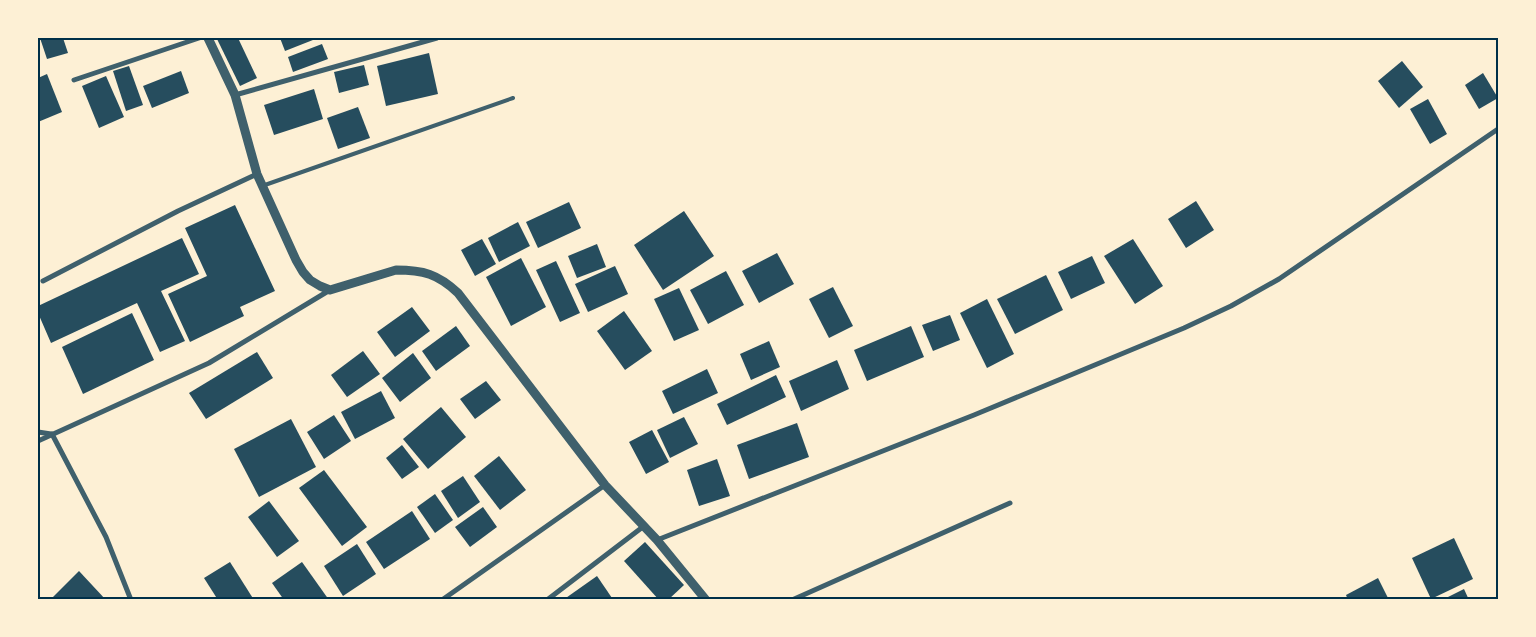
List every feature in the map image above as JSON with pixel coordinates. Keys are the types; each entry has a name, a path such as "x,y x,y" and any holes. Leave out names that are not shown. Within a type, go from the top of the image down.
{"street":[{"path":"74,80 198,38"},
{"path":"208,38 235,95 257,174 303,272 315,283 330,290"},
{"path":"235,95 437,38"},
{"path":"657,540 974,415 1184,328 1231,306 1279,279 1498,129"},
{"path":"43,281 178,211 257,174"},
{"path":"38,441 209,363 330,290 396,270 433,274 445,281 458,293 605,485 657,540 706,600"},
{"path":"38,432 52,434"},
{"path":"52,434 106,537 131,600"},
{"path":"442,600 605,485"},
{"path":"792,600 1010,503"},
{"path":"547,600 644,526"}],"lane":[{"path":"262,186 512,98"}],"building":[{"path":"40,38 63,38 68,53 47,59"},
{"path":"238,38 257,78 240,86 217,39"},
{"path":"280,38 318,38 285,51"},
{"path":"322,44 328,59 293,72 288,57"},
{"path":"429,53 438,94 386,106 377,66"},
{"path":"1402,61 1423,87 1399,108 1378,81"},
{"path":"364,65 369,85 339,93 334,72"},
{"path":"129,66 143,105 126,111 113,71"},
{"path":"181,71 189,93 152,108 143,86"},
{"path":"1483,73 1498,98 1479,109 1465,85"},
{"path":"47,74 62,112 38,122 38,78"},
{"path":"106,76 124,117 99,128 82,86"},
{"path":"314,89 323,119 274,135 264,105"},
{"path":"1428,99 1447,134 1430,144 1410,109"},
{"path":"358,107 370,138 338,149 327,118"},
{"path":"1196,201 1214,230 1186,248 1168,219"},
{"path":"569,202 581,228 538,248 526,222"},
{"path":"235,205 275,291 240,307 244,316 190,342 168,294 207,276 185,228"},
{"path":"684,211 714,256 663,290 634,245"},
{"path":"518,222 530,246 499,262 488,238"},
{"path":"182,238 199,274 161,291 185,341 160,352 137,303 51,343 38,313 38,306"},
{"path":"482,239 496,264 475,276 461,250"},
{"path":"1133,239 1163,286 1135,304 1104,256"},
{"path":"597,244 606,267 577,278 568,256"},
{"path":"777,253 794,284 759,303 742,271"},
{"path":"1092,256 1105,283 1071,299 1058,272"},
{"path":"521,258 546,307 511,326 486,277"},
{"path":"556,261 580,313 560,322 536,270"},
{"path":"615,266 628,294 588,312 575,284"},
{"path":"726,271 744,305 708,324 690,290"},
{"path":"1046,275 1063,310 1015,334 997,299"},
{"path":"833,287 853,326 829,338 809,299"},
{"path":"679,288 699,330 674,341 654,299"},
{"path":"987,299 1014,354 987,368 960,313"},
{"path":"412,307 430,331 395,357 377,332"},
{"path":"624,311 652,351 625,370 597,331"},
{"path":"132,313 154,360 83,394 62,347"},
{"path":"950,315 960,340 933,351 922,325"},
{"path":"456,326 470,346 436,371 422,351"},
{"path":"911,326 924,357 867,381 854,350"},
{"path":"769,341 780,367 751,380 740,354"},
{"path":"363,351 380,374 347,397 331,375"},
{"path":"257,352 273,378 206,419 189,393"},
{"path":"413,353 431,378 400,402 382,378"},
{"path":"837,360 849,389 801,411 789,381"},
{"path":"707,369 718,393 673,414 662,391"},
{"path":"776,375 786,397 727,425 717,404"},
{"path":"486,381 501,400 475,419 460,399"},
{"path":"381,391 395,418 355,439 341,412"},
{"path":"441,407 466,437 428,469 403,439"},
{"path":"334,415 351,441 324,459 307,432"},
{"path":"684,417 698,444 670,458 657,430"},
{"path":"291,419 316,467 259,497 234,449"},
{"path":"797,423 809,457 749,479 737,445"},
{"path":"652,430 669,462 646,474 629,442"},
{"path":"402,445 419,467 402,479 386,458"},
{"path":"499,456 526,490 500,510 474,476"},
{"path":"717,459 730,496 699,506 687,470"},
{"path":"324,470 367,527 342,546 299,488"},
{"path":"463,476 480,502 458,518 441,491"},
{"path":"435,494 453,520 435,533 417,507"},
{"path":"269,501 299,541 277,557 248,517"},
{"path":"483,507 497,527 470,547 455,527"},
{"path":"412,511 430,539 384,569 366,542"},
{"path":"1454,538 1473,579 1431,599 1412,558"},
{"path":"645,542 684,585 668,600 659,600 624,561"},
{"path":"357,544 376,574 343,596 324,566"},
{"path":"230,562 254,600 218,600 204,578"},
{"path":"302,562 329,600 284,600 272,583"},
{"path":"79,571 106,600 50,600"},
{"path":"597,576 612,598 563,600"},
{"path":"1378,578 1389,600 1348,600 1346,595"},
{"path":"1464,589 1469,600 1442,600"}]}
